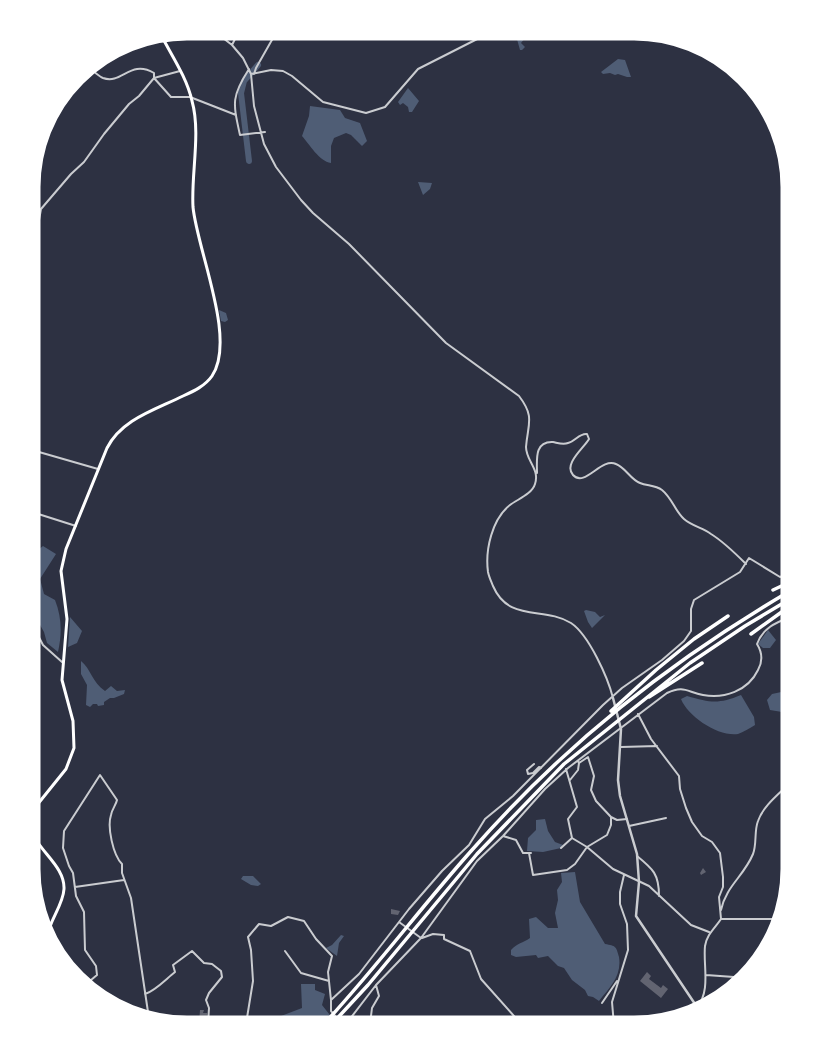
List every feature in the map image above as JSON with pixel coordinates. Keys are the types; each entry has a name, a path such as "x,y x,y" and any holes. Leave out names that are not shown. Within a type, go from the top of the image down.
{"highway":[{"path":"773,590 783,585"},
{"path":"579,741 604,719 667,672 740,620 783,595"},
{"path":"338,1018 368,985 445,891 508,820 564,764 690,663 783,602"},
{"path":"751,634 783,611"},
{"path":"330,1018 472,849 537,781 656,670 694,639 728,616"},
{"path":"634,707 702,663"}],"main road":[{"path":"38,807 66,769 74,748 75,732 62,680 62,662 67,619 61,571 64,555 111,441 120,429 144,415 199,388 212,377 219,362 220,337 216,306 193,206 195,118 191,98 180,71 164,40"},
{"path":"38,844 60,873 64,887 60,903 49,927"},
{"path":"133,1008 161,1016"}],"street":[{"path":"220,38 232,45 253,74"},
{"path":"232,45 236,38"},
{"path":"273,38 253,74 254,106 260,133 276,167 313,213 345,240 446,343 519,396 530,413 526,450 537,476"},
{"path":"253,74 271,70 283,71 292,76 324,102 366,113 373,112 385,107 418,69 479,38"},
{"path":"93,71 103,78 110,79 141,67 154,73 154,78 172,96 191,98 236,115"},
{"path":"249,69 237,87 235,98 236,115 240,135 265,132"},
{"path":"38,226 41,209 71,174 84,162 104,134 154,78 180,71"},
{"path":"695,1005 636,916 639,882 637,856 620,796 618,780 621,728 603,667 578,629 564,620 511,608 500,599 488,574 487,552 493,530 508,506 532,490 537,476 537,454 540,447 546,443 570,443 580,435 587,434 589,439 576,454 571,465 571,471 574,476 578,478 586,477 603,465 615,463 622,467 635,481 644,485 656,486 663,491 684,519 710,533 746,564"},
{"path":"38,452 100,469"},
{"path":"38,514 76,526"},
{"path":"331,1000 359,974 442,871 469,845 485,819 513,796 613,697 662,660 684,641 692,631 691,609 694,600 740,572 749,558 780,577 783,576"},
{"path":"578,762 638,714 662,696 673,690 685,689 701,695 712,696 734,693 753,679 759,669 761,650 756,644 758,639 770,626 783,620"},
{"path":"38,635 43,645 62,662"},
{"path":"638,714 657,746 679,776 680,789 692,822 702,836 712,842 720,853 723,877 719,897 721,919 710,932 705,945 706,975 701,1002"},
{"path":"621,747 657,746"},
{"path":"351,1018 376,985 420,937 467,874 545,789 566,769 588,757 594,776 591,790 596,801 611,817 617,820 627,819"},
{"path":"570,780 578,770 578,762"},
{"path":"534,764 527,770 528,774 533,773 539,767 541,768"},
{"path":"566,769 577,806 568,819 572,838 586,847 613,870 648,886 692,925 710,932"},
{"path":"89,981 97,975 96,966 85,950 84,912 76,896 74,873 69,866 63,848 64,831 100,775 117,800 110,816 111,836 117,859 122,864 122,873 131,898 148,1012"},
{"path":"721,914 724,899 729,889 747,865 753,853 760,816 783,790"},
{"path":"503,836 516,840 523,853 530,853 533,875 567,870 575,864 586,847 606,835 611,824 611,817"},
{"path":"629,826 666,818"},
{"path":"561,848 572,838"},
{"path":"637,856 652,869 659,882 659,896"},
{"path":"613,1018 612,1002 628,950 627,924 620,904 622,880 624,875"},
{"path":"75,887 124,880"},
{"path":"247,1018 253,980 251,950 248,937 259,924 271,926 288,917 304,921 316,939 332,956 328,972 331,1011 337,1018"},
{"path":"721,919 774,919"},
{"path":"400,922 420,937 433,934 444,935 444,939 467,948 473,956 481,979 516,1018"},
{"path":"145,994 152,992 158,984 175,972 173,965 192,951 204,963 212,964 221,971 222,977 209,993 206,1000 210,1008 209,1018"},
{"path":"285,951 301,973 329,981"},
{"path":"706,975 734,977 734,979"},
{"path":"602,1003 619,979"},
{"path":"371,1018 372,1008 378,996 376,985"}],"water":[{"path":"517,38 525,38 521,43 525,47 520,50"},
{"path":"618,59 625,60 631,77 610,73 603,74 601,72"},
{"path":"408,88 419,101 412,112 409,112 408,107 403,103 400,105 398,102"},
{"path":"310,106 340,110 345,118 360,123 367,141 362,146 351,135 346,133 334,138 331,146 331,163 327,162 315,152 302,136 309,116"},
{"path":"418,182 432,183 430,189 423,195"},
{"path":"219,310 226,313 228,320 225,322 221,321"},
{"path":"43,546 56,554 40,579 44,594 55,600 59,613 61,632 58,652 47,643 44,632 38,621 38,550"},
{"path":"584,611 595,612 600,617 605,615 592,628"},
{"path":"70,617 82,631 77,643 68,647"},
{"path":"768,630 776,640 770,648 763,648 758,644"},
{"path":"81,661 97,684 105,691 111,686 117,691 125,690 124,694 110,698 104,702 104,705 98,706 97,704 93,704 90,707 86,705 87,685 81,674"},
{"path":"783,692 783,712 770,710 767,700 772,694"},
{"path":"741,695 754,717 755,725 738,734 730,734 713,729 697,719 685,706 681,699 687,696 715,702"},
{"path":"545,819 548,831 555,842 563,845 561,848 543,852 527,851 528,838 536,830 536,820"},
{"path":"575,872 580,902 605,944 615,947 619,957 619,970 617,976 599,1001 588,996 585,990 572,980 564,968 558,966 548,956 538,958 536,955 516,957 511,955 511,950 513,948 530,938 529,919 536,917 548,928 558,928 555,913 558,900 557,890 562,882 561,873"},
{"path":"243,876 253,876 261,884 258,886 251,885 241,879"},
{"path":"341,935 344,936 339,943 337,956 326,948 332,945"},
{"path":"301,984 315,984 315,990 325,994 322,1005 332,1018 276,1018 302,1008"}],"building":[{"path":"703,868 706,872 701,875 700,873"},
{"path":"391,909 400,911 398,915 391,914"},
{"path":"647,972 651,976 649,979 661,988 663,985 668,989 661,998 640,981"},
{"path":"200,1010 204,1010 203,1013 207,1013 208,1018 199,1018"}],"waterway":[{"path":"249,161 241,93 244,81 258,65"}]}
